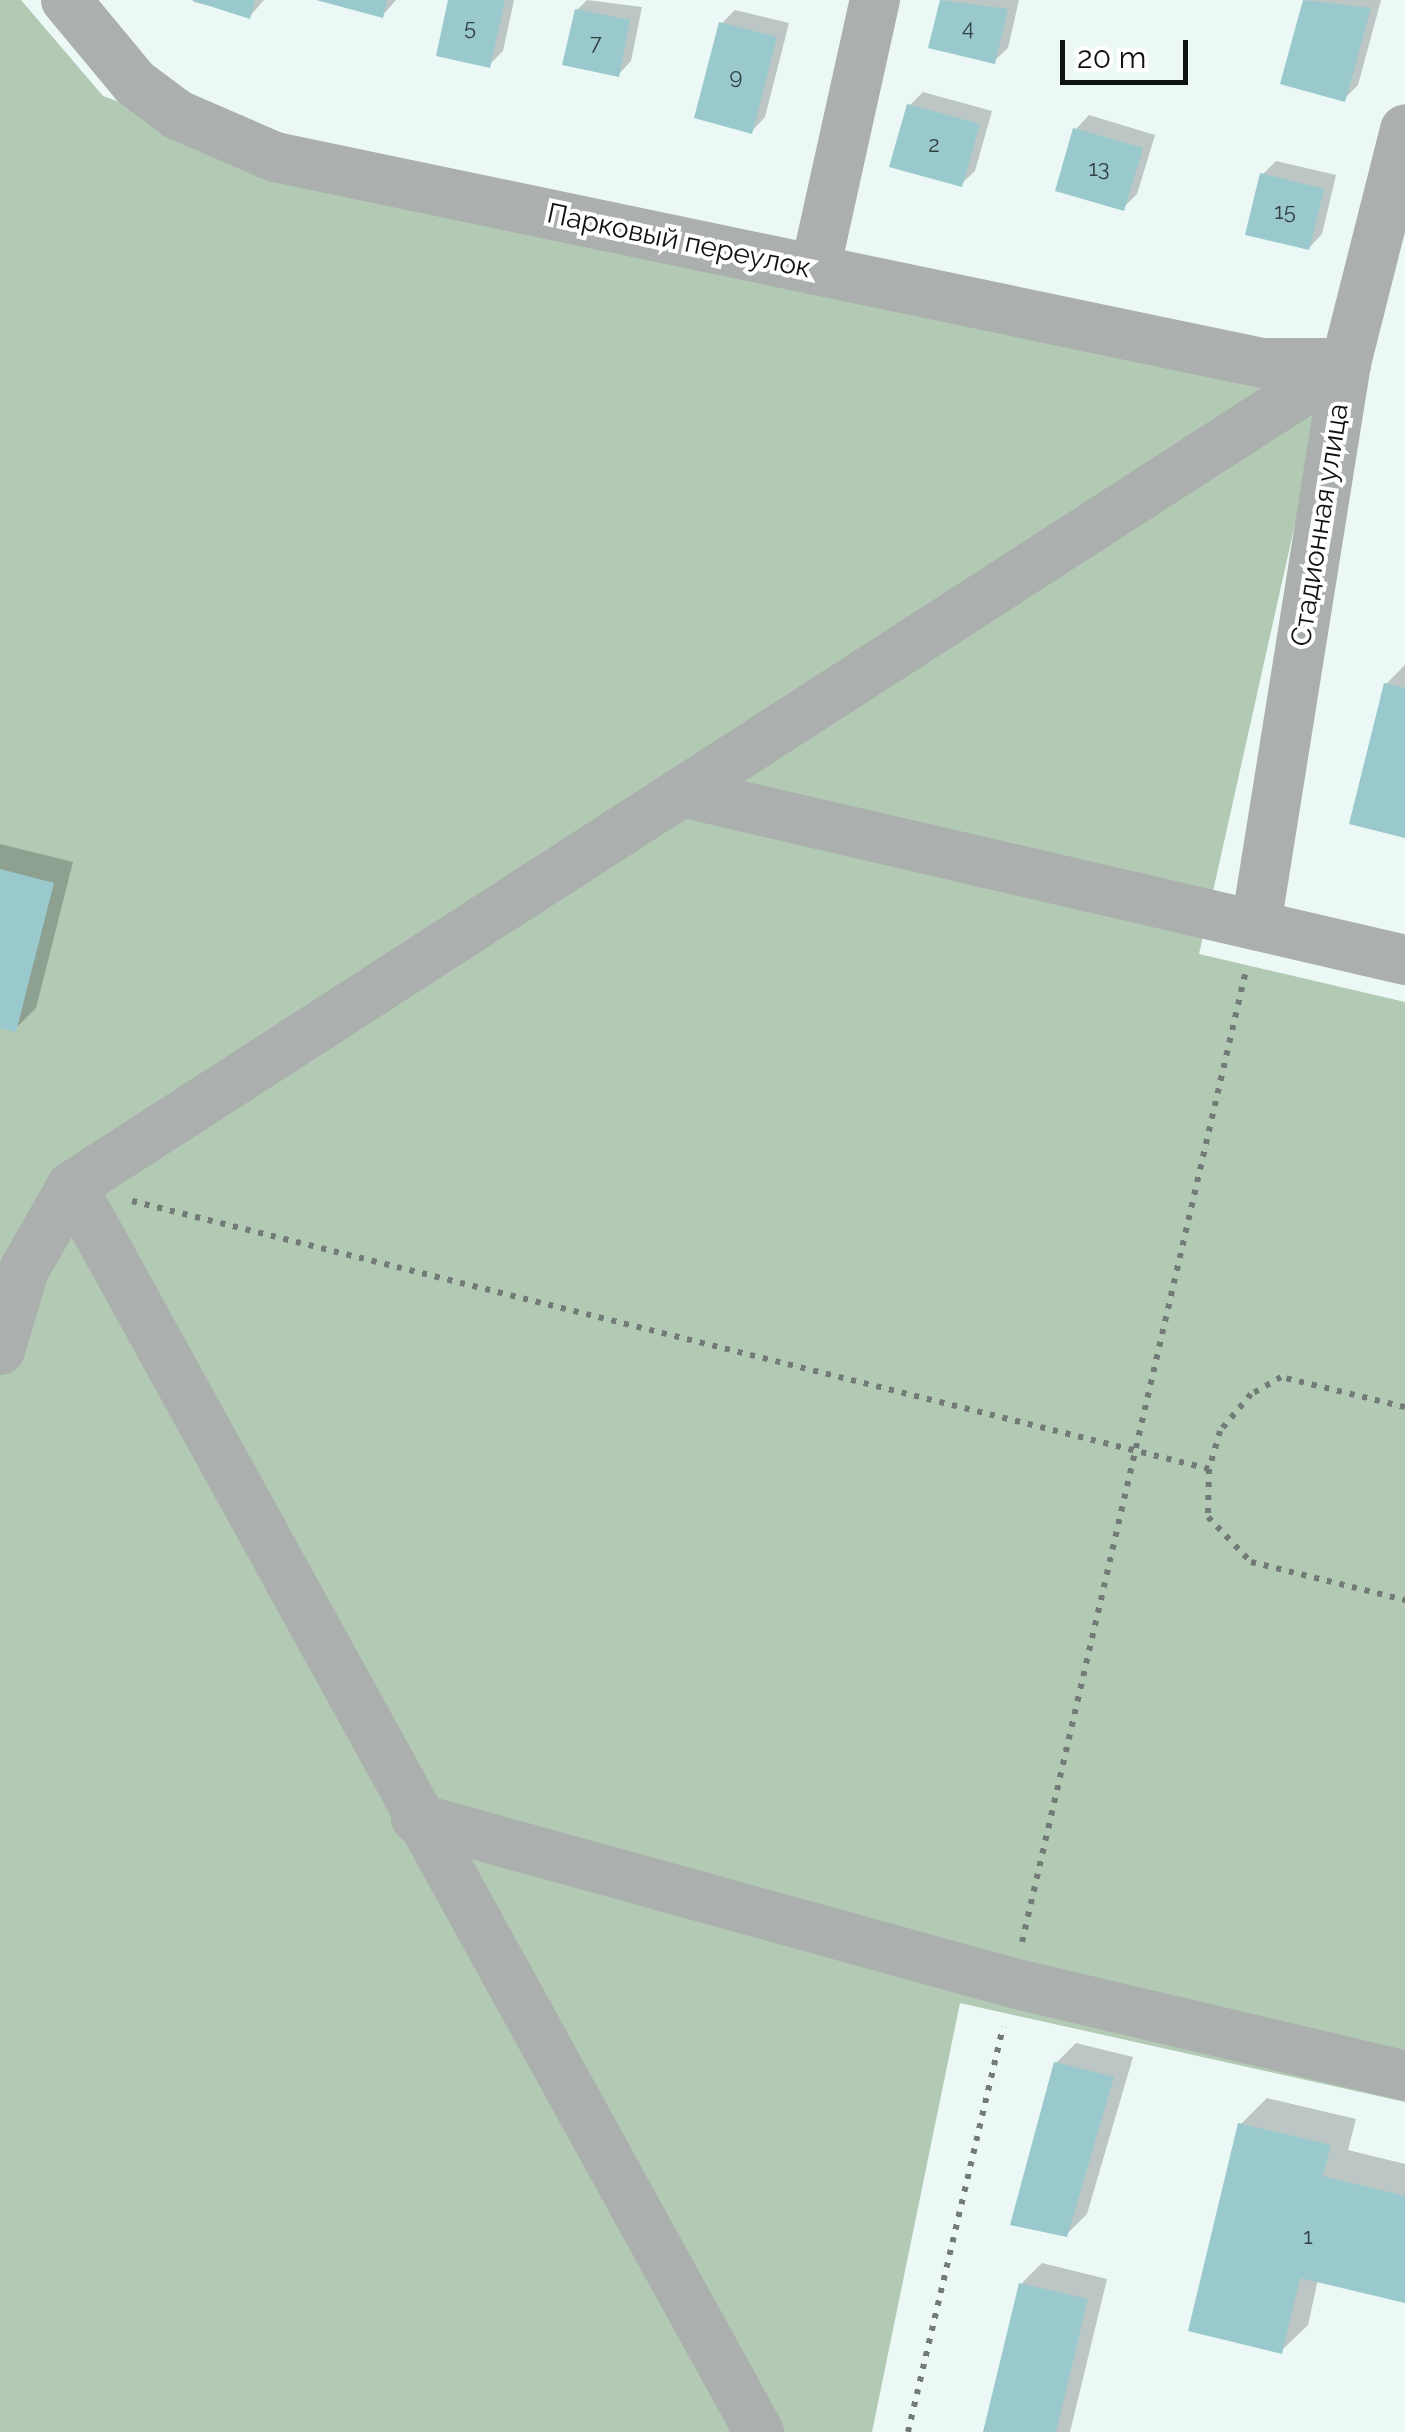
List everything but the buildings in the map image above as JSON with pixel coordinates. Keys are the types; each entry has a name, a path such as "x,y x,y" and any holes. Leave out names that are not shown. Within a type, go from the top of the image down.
{"street":[{"name":"Парковый переулок","path":"66,0 135,83 178,116 275,157 1262,363 1346,362"},
{"path":"814,270 874,0"},
{"name":"Стадионная улица","path":"1256,924 1346,362 1405,129"},
{"path":"0,1350 24,1270 72,1186 1346,362"},
{"path":"685,793 1405,960"},
{"path":"72,1186 416,1818 758,2432"},
{"path":"416,1818 1013,1983 1405,2076"}],"path":[{"path":"908,2432 1256,924"},
{"path":"72,1186 1209,1469"},
{"path":"1405,1407 1281,1377 1251,1394 1220,1431 1209,1469 1208,1517 1251,1562 1405,1600"}],"green space":[{"path":"0,0 21,0 103,96 268,157 1322,403 1199,954 1405,1002 1405,2102 960,2003 872,2432 0,2432"}]}
